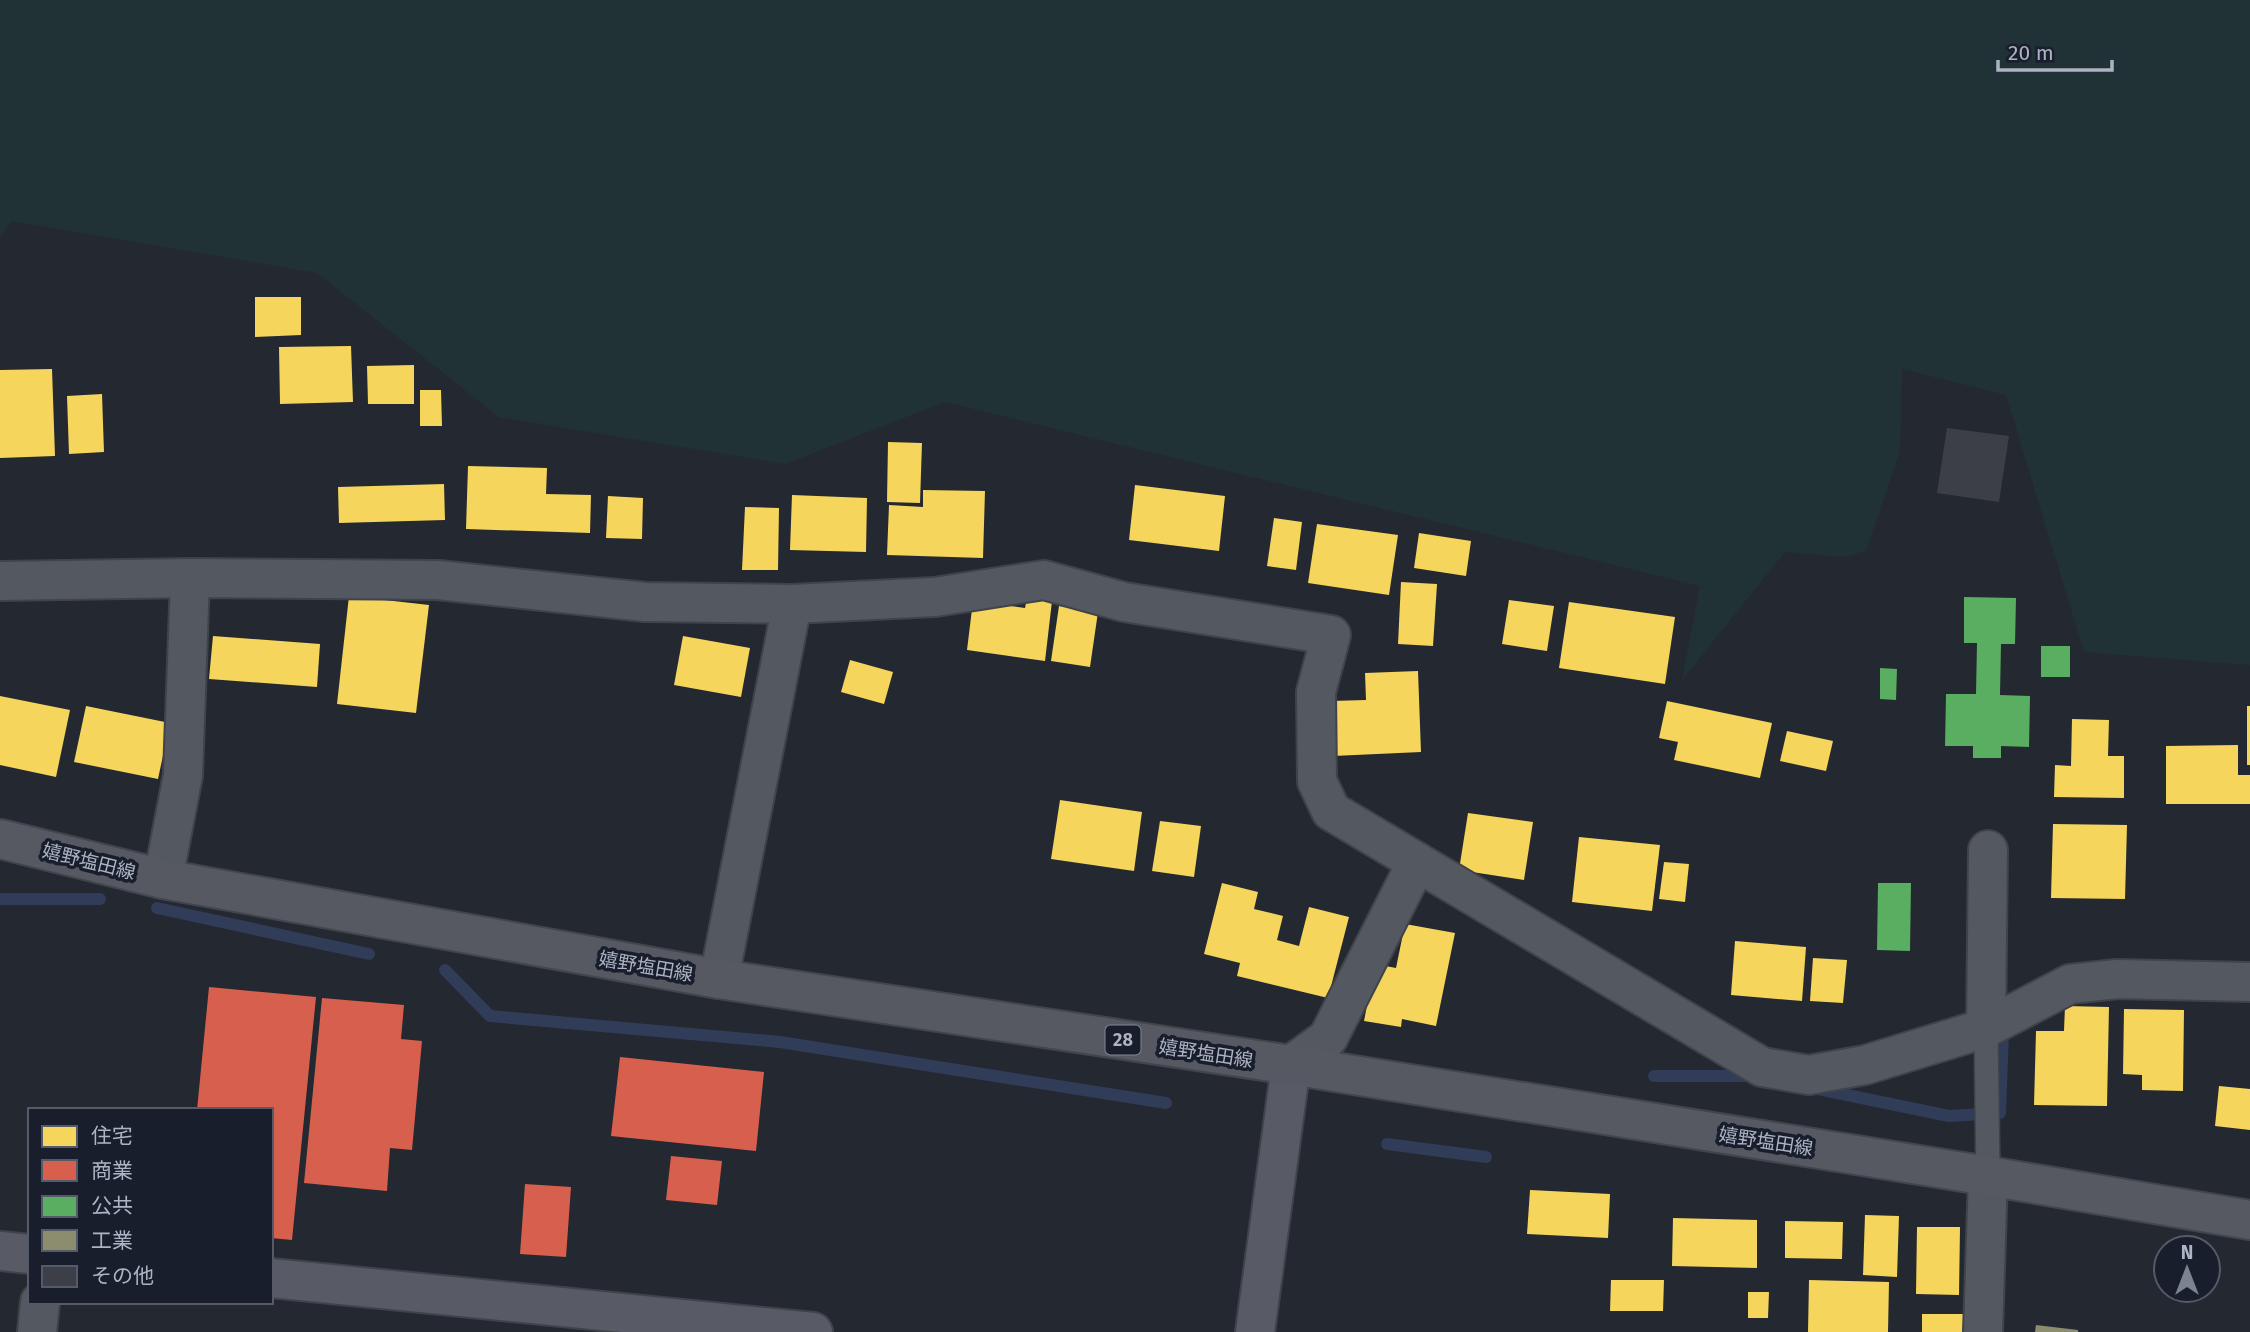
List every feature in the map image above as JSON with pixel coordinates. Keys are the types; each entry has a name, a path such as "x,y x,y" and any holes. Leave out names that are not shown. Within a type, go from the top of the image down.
{"main road":[{"name":"嬉野塩田線","path":"0,839 163,879 719,979 1291,1065 2250,1220"}],"street":[{"path":"0,582 190,578 438,580 645,602 792,604 936,597 1044,580 1124,602 1331,635 1316,692 1317,781 1331,811 1762,1067 1809,1075 1865,1065 1986,1028 2070,984 2117,979 2250,982"},
{"path":"163,879 183,775 190,578"},
{"path":"719,979 792,604"},
{"path":"1986,1028 1988,850"},
{"path":"1255,1332 1291,1065 1328,1038 1417,862"},
{"path":"1983,1332 1987,1176"},
{"path":"0,1251 28,1254"},
{"path":"273,1278 813,1332"},
{"path":"37,1332 40,1304"}],"lane":[{"path":"1986,1028 1987,1176"}],"shaded area":[{"path":"0,0 2250,0 2250,665 2084,652 2006,395 1902,369 1900,451 1866,551 1844,557 1785,552 1682,680 1700,586 945,402 785,464 499,417 317,273 12,221 0,237"}],"building: 住宅":[{"path":"255,297 301,297 301,335 255,337"},
{"path":"351,346 353,402 280,404 279,347"},
{"path":"414,365 414,404 368,404 367,366"},
{"path":"52,369 55,456 0,458 0,370"},
{"path":"420,390 441,390 442,426 420,426"},
{"path":"102,394 104,452 69,454 67,396"},
{"path":"888,442 922,443 920,503 887,502"},
{"path":"468,466 547,468 546,494 591,495 590,533 466,529"},
{"path":"444,484 445,520 339,523 338,487"},
{"path":"1135,485 1225,496 1219,551 1129,540"},
{"path":"923,490 985,491 983,558 887,555 889,505 923,507"},
{"path":"792,495 867,498 866,552 790,550"},
{"path":"608,496 643,498 642,539 606,538"},
{"path":"745,507 779,508 778,570 742,570"},
{"path":"1274,518 1302,522 1296,570 1267,566"},
{"path":"1317,524 1398,535 1389,595 1308,583"},
{"path":"1419,533 1471,541 1466,576 1414,568"},
{"path":"1401,582 1437,584 1433,646 1398,644"},
{"path":"349,596 429,605 416,713 337,704"},
{"path":"1027,598 1052,601 1045,661 967,650 973,601 1025,608"},
{"path":"1509,600 1554,606 1547,651 1502,644"},
{"path":"1569,602 1675,617 1665,684 1559,668"},
{"path":"1059,606 1098,612 1090,667 1051,661"},
{"path":"213,636 320,644 317,687 209,679"},
{"path":"683,636 750,648 741,697 674,685"},
{"path":"850,660 893,672 884,704 841,692"},
{"path":"1418,671 1421,752 1333,756 1331,701 1366,700 1365,673"},
{"path":"0,696 70,710 56,777 0,765"},
{"path":"1667,701 1772,723 1760,778 1674,760 1678,742 1659,738"},
{"path":"86,706 170,723 158,779 74,762"},
{"path":"2247,706 2250,706 2250,765 2247,765"},
{"path":"2072,719 2109,720 2108,756 2124,756 2124,798 2054,797 2055,765 2071,766"},
{"path":"1787,731 1833,741 1826,771 1780,761"},
{"path":"2238,745 2238,775 2250,775 2250,804 2166,804 2166,746"},
{"path":"1060,800 1142,812 1134,871 1051,859"},
{"path":"1468,813 1533,822 1524,880 1459,870"},
{"path":"1160,821 1201,826 1194,877 1152,871"},
{"path":"2053,824 2127,825 2125,899 2051,898"},
{"path":"1579,837 1660,845 1652,911 1572,902"},
{"path":"1664,862 1689,864 1685,902 1659,899"},
{"path":"1222,883 1258,892 1254,909 1283,916 1277,940 1299,946 1309,907 1349,917 1328,998 1237,976 1240,963 1204,954"},
{"path":"1405,924 1455,933 1436,1026 1402,1019 1401,1027 1364,1021 1375,964 1396,968"},
{"path":"1735,941 1806,947 1802,1001 1731,995"},
{"path":"1813,958 1847,960 1843,1003 1810,1001"},
{"path":"2065,1006 2109,1007 2107,1106 2034,1105 2036,1031 2064,1031"},
{"path":"2124,1009 2184,1010 2183,1091 2142,1090 2142,1075 2123,1074"},
{"path":"2219,1086 2250,1089 2250,1130 2215,1126"},
{"path":"1530,1190 1610,1194 1608,1238 1527,1234"},
{"path":"1865,1215 1899,1216 1897,1277 1863,1275"},
{"path":"1673,1218 1757,1220 1757,1268 1672,1266"},
{"path":"1785,1221 1843,1222 1842,1259 1785,1258"},
{"path":"1917,1227 1960,1227 1959,1295 1916,1294"},
{"path":"1611,1280 1664,1280 1663,1311 1610,1311"},
{"path":"1809,1280 1889,1282 1888,1332 1808,1332"},
{"path":"1748,1292 1769,1292 1768,1318 1748,1318"},
{"path":"1922,1314 1963,1314 1963,1332 1922,1332"}],"building: 商業":[{"path":"209,987 316,997 292,1240 273,1238 273,1108 197,1108"},
{"path":"322,998 404,1005 401,1039 422,1041 412,1150 390,1148 387,1191 304,1183"},
{"path":"620,1057 764,1072 756,1151 611,1136"},
{"path":"671,1156 722,1161 717,1205 666,1200"},
{"path":"525,1184 571,1187 566,1257 520,1254"}],"building: 公共":[{"path":"1964,597 2016,598 2015,644 2001,644 2000,695 2030,696 2029,747 2001,746 2001,758 1973,758 1973,746 1945,746 1946,694 1976,694 1977,643 1964,643"},
{"path":"2041,646 2070,646 2070,677 2041,677"},
{"path":"1880,668 1897,669 1896,700 1880,699"},
{"path":"1878,883 1911,883 1910,951 1877,950"}],"building: 工業":[{"path":"2036,1325 2078,1330 2078,1332 2035,1332"}],"building: その他":[{"path":"1947,428 2009,436 1999,502 1937,493"}],"waterway":[{"path":"0,899 100,899"},
{"path":"157,908 369,954"},
{"path":"445,970 490,1016 780,1042 1166,1103"},
{"path":"1813,1088 1949,1116 2000,1113 2003,1034"},
{"path":"1654,1076 1755,1076"},
{"path":"1387,1144 1486,1157"}]}
